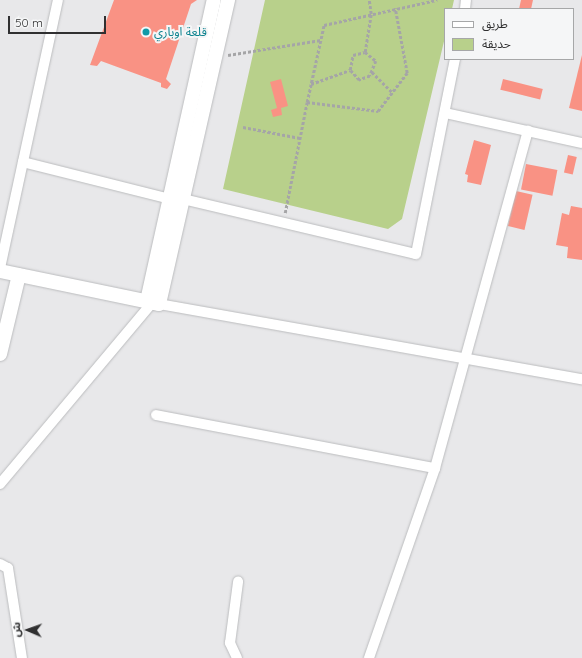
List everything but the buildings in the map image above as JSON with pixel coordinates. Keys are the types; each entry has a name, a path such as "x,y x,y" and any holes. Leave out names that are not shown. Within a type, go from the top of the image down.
{"street":[{"path":"0,268 58,0"},
{"path":"0,484 152,303 176,199 214,0"},
{"path":"176,199 215,57 228,0"},
{"path":"23,162 416,254 455,60"},
{"path":"444,113 582,144"},
{"path":"369,658 435,468 468,358 528,131"},
{"path":"0,271 152,303 582,379"},
{"path":"0,354 19,275"},
{"path":"156,415 435,468"},
{"path":"0,564 8,568 22,658"},
{"path":"237,658 230,643 238,582"}],"path":[{"path":"366,52 371,14 369,0"},
{"path":"283,223 324,25 395,8 437,0"},
{"path":"307,102 378,111 407,73 395,8"},
{"path":"215,57 321,40"},
{"path":"350,70 353,55 366,52"},
{"path":"350,70 359,80 370,76 376,61 366,52"},
{"path":"311,84 350,70"},
{"path":"372,72 392,92"},
{"path":"243,127 300,138"}],"green space":[{"path":"265,0 454,0 452,8 444,8 444,41 402,219 388,229 223,189"}],"place":[{"name":"قلعة اوباري","path":"146,32"}]}
